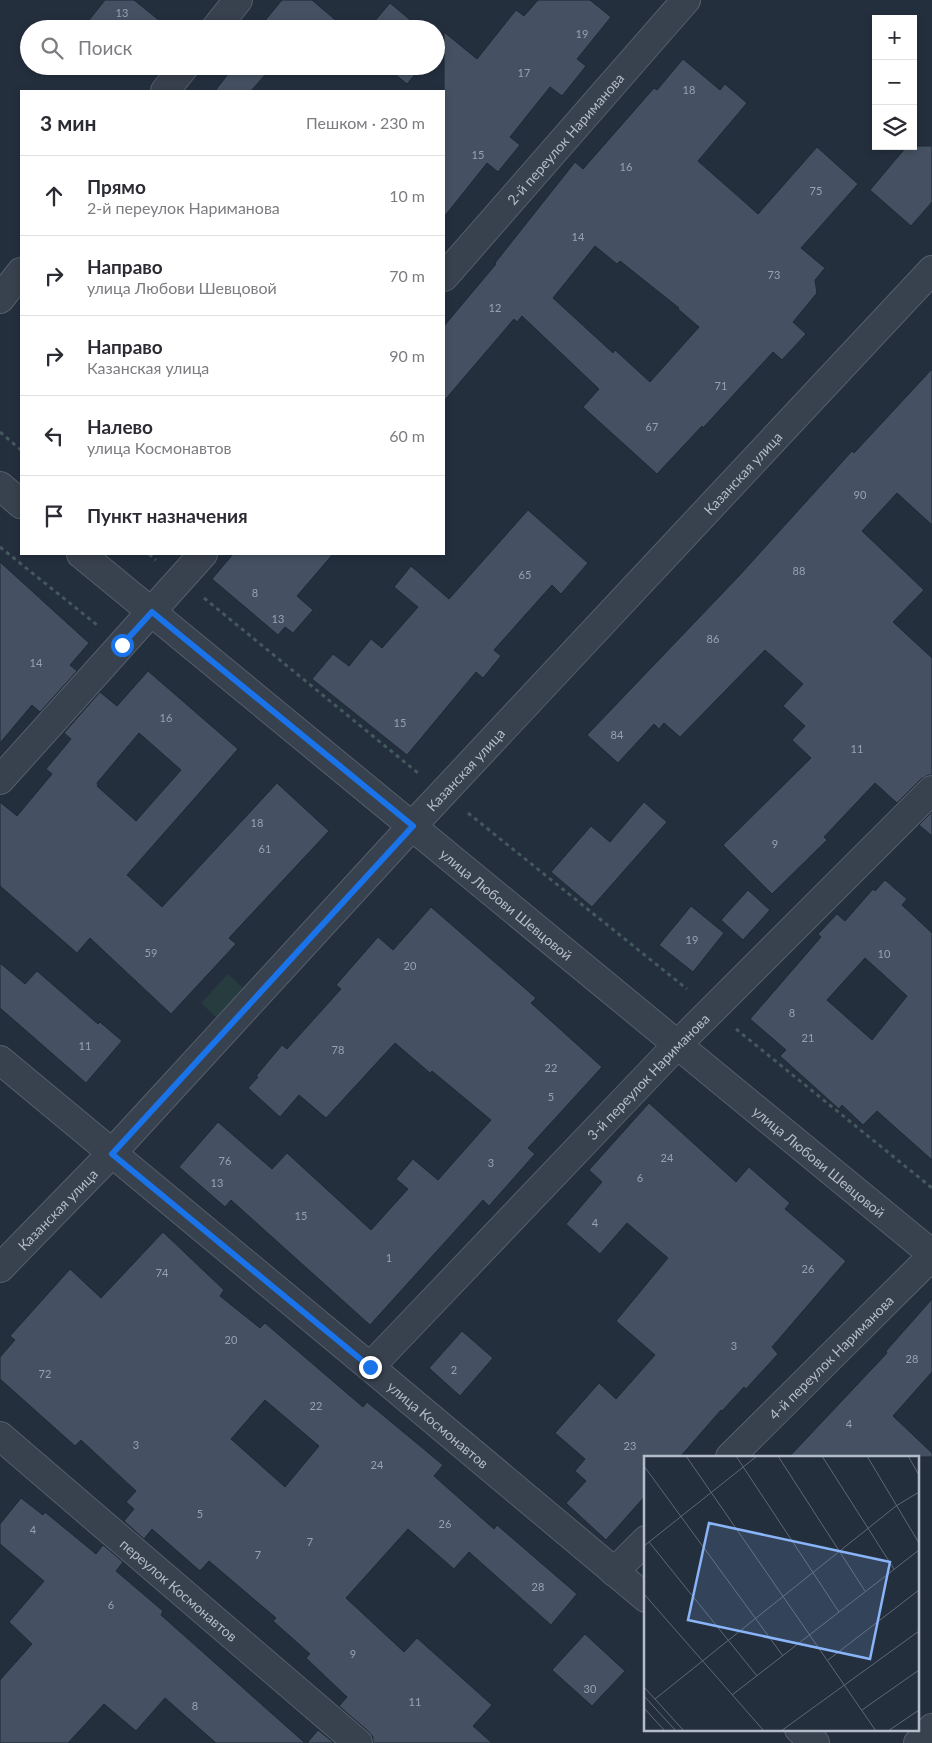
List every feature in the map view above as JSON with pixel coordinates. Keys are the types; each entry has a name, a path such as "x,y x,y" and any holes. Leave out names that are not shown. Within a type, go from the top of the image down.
{"street":[{"path":"222,20 238,0"},
{"name":"2-й переулок Нариманова","path":"445,277 686,0"},
{"path":"166,90 178,75"},
{"name":"Казанская улица","path":"0,1268 112,1154 443,793 932,270"},
{"path":"0,299 20,273"},
{"path":"0,486 20,503"},
{"name":"улица Любови Шевцовой","path":"83,555 932,1255"},
{"path":"0,780 202,555"},
{"name":"3-й переулок Нариманова","path":"370,1367 678,1044 932,790"},
{"name":"улица Космонавтов","path":"0,1060 644,1596"},
{"name":"4-й переулок Нариманова","path":"731,1456 932,1255"},
{"name":"переулок Космонавтов","path":"0,1436 358,1743"},
{"path":"614,1572 644,1542"},
{"path":"918,1743 932,1728"},
{"path":"800,1730 815,1743"}],"path":[{"path":"0,432 20,449"},
{"path":"0,546 122,645"},
{"path":"180,579 932,1188"}],"green space":[{"path":"228,974 244,989 217,1018 201,1003"}],"building":[{"path":"105,0 134,0 159,20 89,20"},
{"path":"282,0 312,0 335,20 265,20"},
{"path":"538,0 590,0 611,17 577,59 586,66 562,96 550,87 510,137 520,145 498,172 487,163 445,216 445,33 477,59 516,10 524,16"},
{"path":"390,3 410,20 376,20"},
{"path":"683,59 720,90 725,84 747,103 698,161 758,214 817,147 858,184 801,248 825,268 815,280 817,293 793,322 806,334 782,360 773,352 703,428 702,426 657,474 583,407 599,389 522,316 517,322 514,319 445,400 445,325 496,264 575,162 583,169 654,88 657,90","holes":["595,246 617,264 620,261 679,308 699,327 650,382 615,350 613,353 553,298"]},
{"path":"227,75 265,75 252,90 216,90"},
{"path":"396,75 414,75 407,84"},
{"path":"917,146 932,146 932,202 911,226 870,190 904,150 917,150"},
{"path":"932,369 932,525 897,493 862,531 924,590 893,622 932,658 932,775 921,779 897,803 875,783 824,837 827,840 772,894 723,845 811,758 792,740 805,726 783,706 803,684 765,650 680,737 664,723 659,729 654,724 618,763 587,735 738,577 852,451 854,453"},
{"path":"528,510 588,563 561,594 552,585 494,650 501,656 483,678 476,672 407,755 312,679 333,654 349,666 371,639 382,648 418,607 394,587 411,566 449,599"},
{"path":"232,555 332,555 297,596 313,610 293,633 285,627 278,635 212,579"},
{"path":"0,562 89,643 70,665 77,671 40,712 32,705 0,743"},
{"path":"148,671 238,749 127,875 162,907 277,783 329,831 229,938 236,944 171,1014 90,938 77,953 0,886 0,802 17,816 52,774 46,769 71,739 64,733 100,692 117,706","holes":["139,733 181,770 136,821 97,786 97,783"]},
{"path":"644,802 667,822 592,907 551,872 591,826 610,842"},
{"path":"932,812 932,836 919,825"},
{"path":"885,880 907,899 902,905 932,933 932,1160 877,1111 863,1125 842,1105 839,1109 780,1056 786,1050 750,1019 821,937 818,934 837,914 845,921 873,889 875,891","holes":["865,958 907,996 872,1040 827,1000"]},
{"path":"748,890 770,910 743,940 721,920"},
{"path":"691,906 724,933 693,972 659,945"},
{"path":"431,907 536,998 531,1003 602,1067 528,1148 535,1154 489,1206 483,1200 370,1325 231,1200 225,1207 179,1167 218,1122 272,1169 287,1153 371,1230 408,1189 396,1179 413,1159 438,1180 491,1120 432,1071 430,1073 395,1043 326,1118 299,1095 280,1117 248,1088 282,1045 287,1049 341,989 336,985 378,937 393,950"},
{"path":"0,963 25,984 37,971 98,1024 100,1022 122,1041 86,1083 0,1008"},
{"path":"649,1103 736,1182 749,1167 790,1203 785,1209 846,1261 772,1347 778,1354 746,1389 744,1387 721,1410 681,1456 644,1456 644,1497 606,1540 566,1503 586,1481 575,1471 585,1459 555,1433 599,1383 616,1399 655,1355 616,1321 668,1258 627,1223 600,1254 566,1224 602,1182 589,1170"},
{"path":"163,1232 224,1290 220,1296 260,1328 265,1323 363,1407 367,1402 443,1465 434,1476 494,1529 497,1525 577,1594 551,1625 469,1552 454,1569 408,1529 346,1598 404,1652 417,1638 492,1705 473,1726 492,1743 373,1743 373,1737 368,1731 339,1706 347,1697 306,1658 310,1654 273,1621 276,1618 209,1561 200,1571 152,1529 144,1539 124,1521 134,1509 126,1502 136,1491 81,1440 75,1446 0,1379 0,1357 15,1340 10,1336 70,1269 101,1298","holes":["265,1400 319,1446 285,1487 231,1439"]},
{"path":"932,1299 932,1372 893,1416 932,1453 932,1457 790,1456 887,1353 886,1351"},
{"path":"462,1331 493,1358 460,1396 429,1368"},
{"path":"21,1498 43,1515 45,1512 96,1554 103,1545 123,1562 116,1571 163,1611 161,1615 305,1743 216,1743 165,1698 136,1731 104,1704 68,1743 0,1743 0,1680 32,1644 9,1622 44,1581 0,1544 0,1524"},
{"path":"585,1634 625,1671 592,1706 552,1670"},
{"path":"318,1730 334,1743 307,1743"}],"route":[{"path":"122,645 152,612 413,826 112,1154 370,1367"}]}
